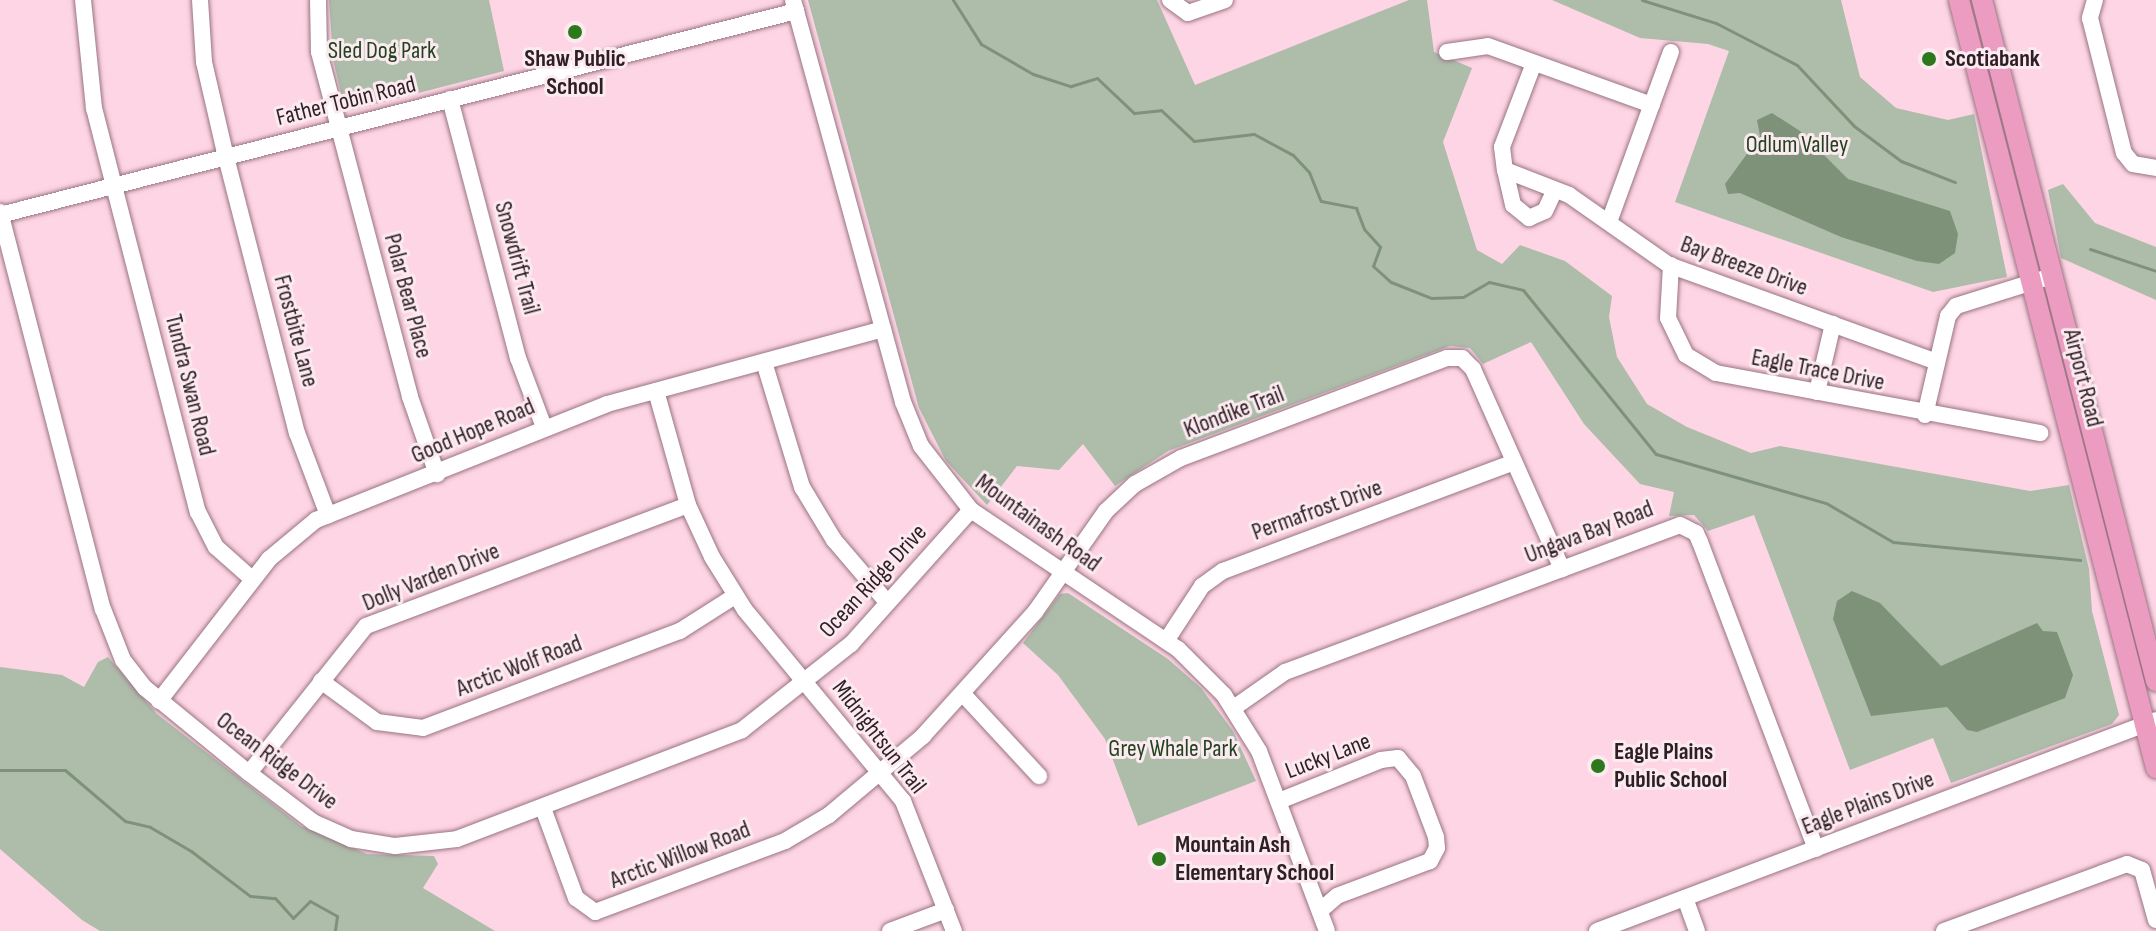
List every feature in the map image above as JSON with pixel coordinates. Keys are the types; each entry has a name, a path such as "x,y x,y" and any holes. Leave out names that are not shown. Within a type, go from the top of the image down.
{"main road":[{"name":"Airport Road","path":"1959,0 2031,282 2150,722 2156,768"},
{"name":"Airport Road","path":"1982,0 2156,681"}],"street":[{"name":"Tundra Swan Road","path":"83,0 89,79 198,512 216,547 252,579"},
{"name":"Frostbite Lane","path":"200,0 204,62 226,157 297,433 328,515"},
{"name":"Polar Bear Place","path":"318,0 319,52 410,397 437,474"},
{"path":"1170,0 1188,13 1225,0"},
{"path":"2095,0 2090,18 2124,153 2133,164 2156,168"},
{"name":"Father Tobin Road","path":"0,214 450,99 795,6"},
{"name":"Mountainash Road","path":"795,6 915,435 971,510 1166,641 1197,666 1235,707 1279,801 1327,931"},
{"path":"1447,52 1488,46 1652,105"},
{"path":"1609,222 1671,52"},
{"path":"1534,63 1502,147 1505,170 1513,205 1529,218 1545,211 1555,190"},
{"name":"Snowdrift Trail","path":"450,99 518,358 544,427"},
{"name":"Bay Breeze Drive","path":"1505,170 1555,190 1609,222 1671,265 1937,362"},
{"name":"Ocean Ridge Drive","path":"0,214 108,627 129,670 159,701 313,822 377,844 442,843 728,737 805,683 887,602 971,510"},
{"name":"Eagle Trace Drive","path":"1671,265 1666,310 1690,359 1722,376 1925,415 2040,433"},
{"path":"1925,415 1948,316 1956,306 2052,276"},
{"path":"1817,392 1833,324"},
{"name":"Good Hope Road","path":"159,701 252,579 290,538 328,515 437,474 544,427 656,391 883,329"},
{"name":"Klondike Trail","path":"880,773 963,694 1063,573 1106,511 1157,469 1447,358 1462,358 1473,369 1514,462"},
{"path":"764,362 788,448 812,505 887,602"},
{"name":"Midnightsun Trail","path":"656,391 688,505 735,596 909,811 954,931"},
{"path":"1514,462 1562,569"},
{"name":"Permafrost Drive","path":"1166,641 1202,586 1223,571 1514,462"},
{"name":"Dolly Varden Drive","path":"249,773 353,639 375,621 688,505"},
{"name":"Ungava Bay Road","path":"1235,707 1285,672 1680,525 1696,533 1816,849"},
{"name":"Arctic Wolf Road","path":"321,681 377,722 423,728 680,631 735,596"},
{"path":"963,694 1039,776"},
{"name":"Eagle Plains Drive","path":"1597,931 2150,722"},
{"name":"Lucky Lane","path":"1279,801 1381,760 1398,758 1413,776 1436,837 1437,848 1430,861 1337,896 1320,911"},
{"name":"Arctic Willow Road","path":"543,808 576,898 595,912 785,841 829,815 880,773"},
{"path":"1944,931 2127,864 2142,870 2156,920"},
{"path":"1685,898 1697,931"},
{"path":"890,931 946,910"}],"green space":[{"name":"Sled Dog Park","path":"329,0 489,0 504,71 352,110 344,105 333,59"},
{"path":"808,0 1157,0 1195,85 1409,0 1427,0 1434,52 1472,68 1443,142 1477,250 1502,264 1520,245 1565,261 1612,296 1609,317 1617,357 1647,404 1687,427 1751,453 1780,446 2030,491 2069,485 2089,569 2092,611 2119,715 2112,724 1951,783 1933,738 1850,770 1754,515 1708,531 1694,515 1669,516 1674,492 1640,484 1584,424 1531,342 1483,364 1470,348 1450,346 1168,451 1115,486 1083,444 1059,470 1017,466 987,505 946,461 919,408"},
{"name":"Odlum Valley","path":"1552,0 1841,0 1860,77 1896,108 1948,120 1974,114 2007,277 1933,292 1675,202 1729,51 1708,44 1640,38"},
{"path":"2063,184 2095,223 2156,247 2156,300 2061,258 2048,190"},
{"name":"Grey Whale Park","path":"1068,593 1168,659 1201,688 1233,731 1256,781 1138,826 1105,739 1058,675 1023,643 1060,594"},
{"path":"108,657 157,714 301,826 367,854 434,856 438,864 423,888 495,931 100,931 82,920 0,849 0,667 62,675 84,687 98,662"}],"shaded area":[{"path":"1772,113 1800,131 1848,179 1950,211 1958,234 1955,253 1939,264 1917,261 1841,237 1740,193 1728,194 1725,184 1760,136 1757,120"},
{"path":"1852,591 1880,603 1941,666 2037,623 2043,631 2057,632 2073,675 2065,698 1977,732 1967,730 1947,707 1871,716 1833,619 1837,601"}],"waterway":[{"path":"953,0 981,44 1033,74 1071,86 1097,78 1134,113 1161,110 1194,141 1254,134 1293,155 1309,172 1321,201 1356,208 1364,229 1380,247 1373,266 1391,282 1431,298 1463,297 1489,282 1523,290 1656,454 1826,503 1893,542 2080,560"},
{"path":"1642,0 1716,23 1797,65 1854,126 1901,161 1955,182"},
{"path":"2090,249 2156,271"},
{"path":"0,770 65,770 125,821 150,827 191,851 250,896 275,898 293,918 310,901 337,916 335,931"}],"place":[{"name":"Shaw Public School","path":"575,32"},
{"name":"Scotiabank","path":"1929,59"},
{"name":"Eagle Plains Public School","path":"1598,766"},
{"name":"Mountain Ash Elementary School","path":"1159,859"}]}
